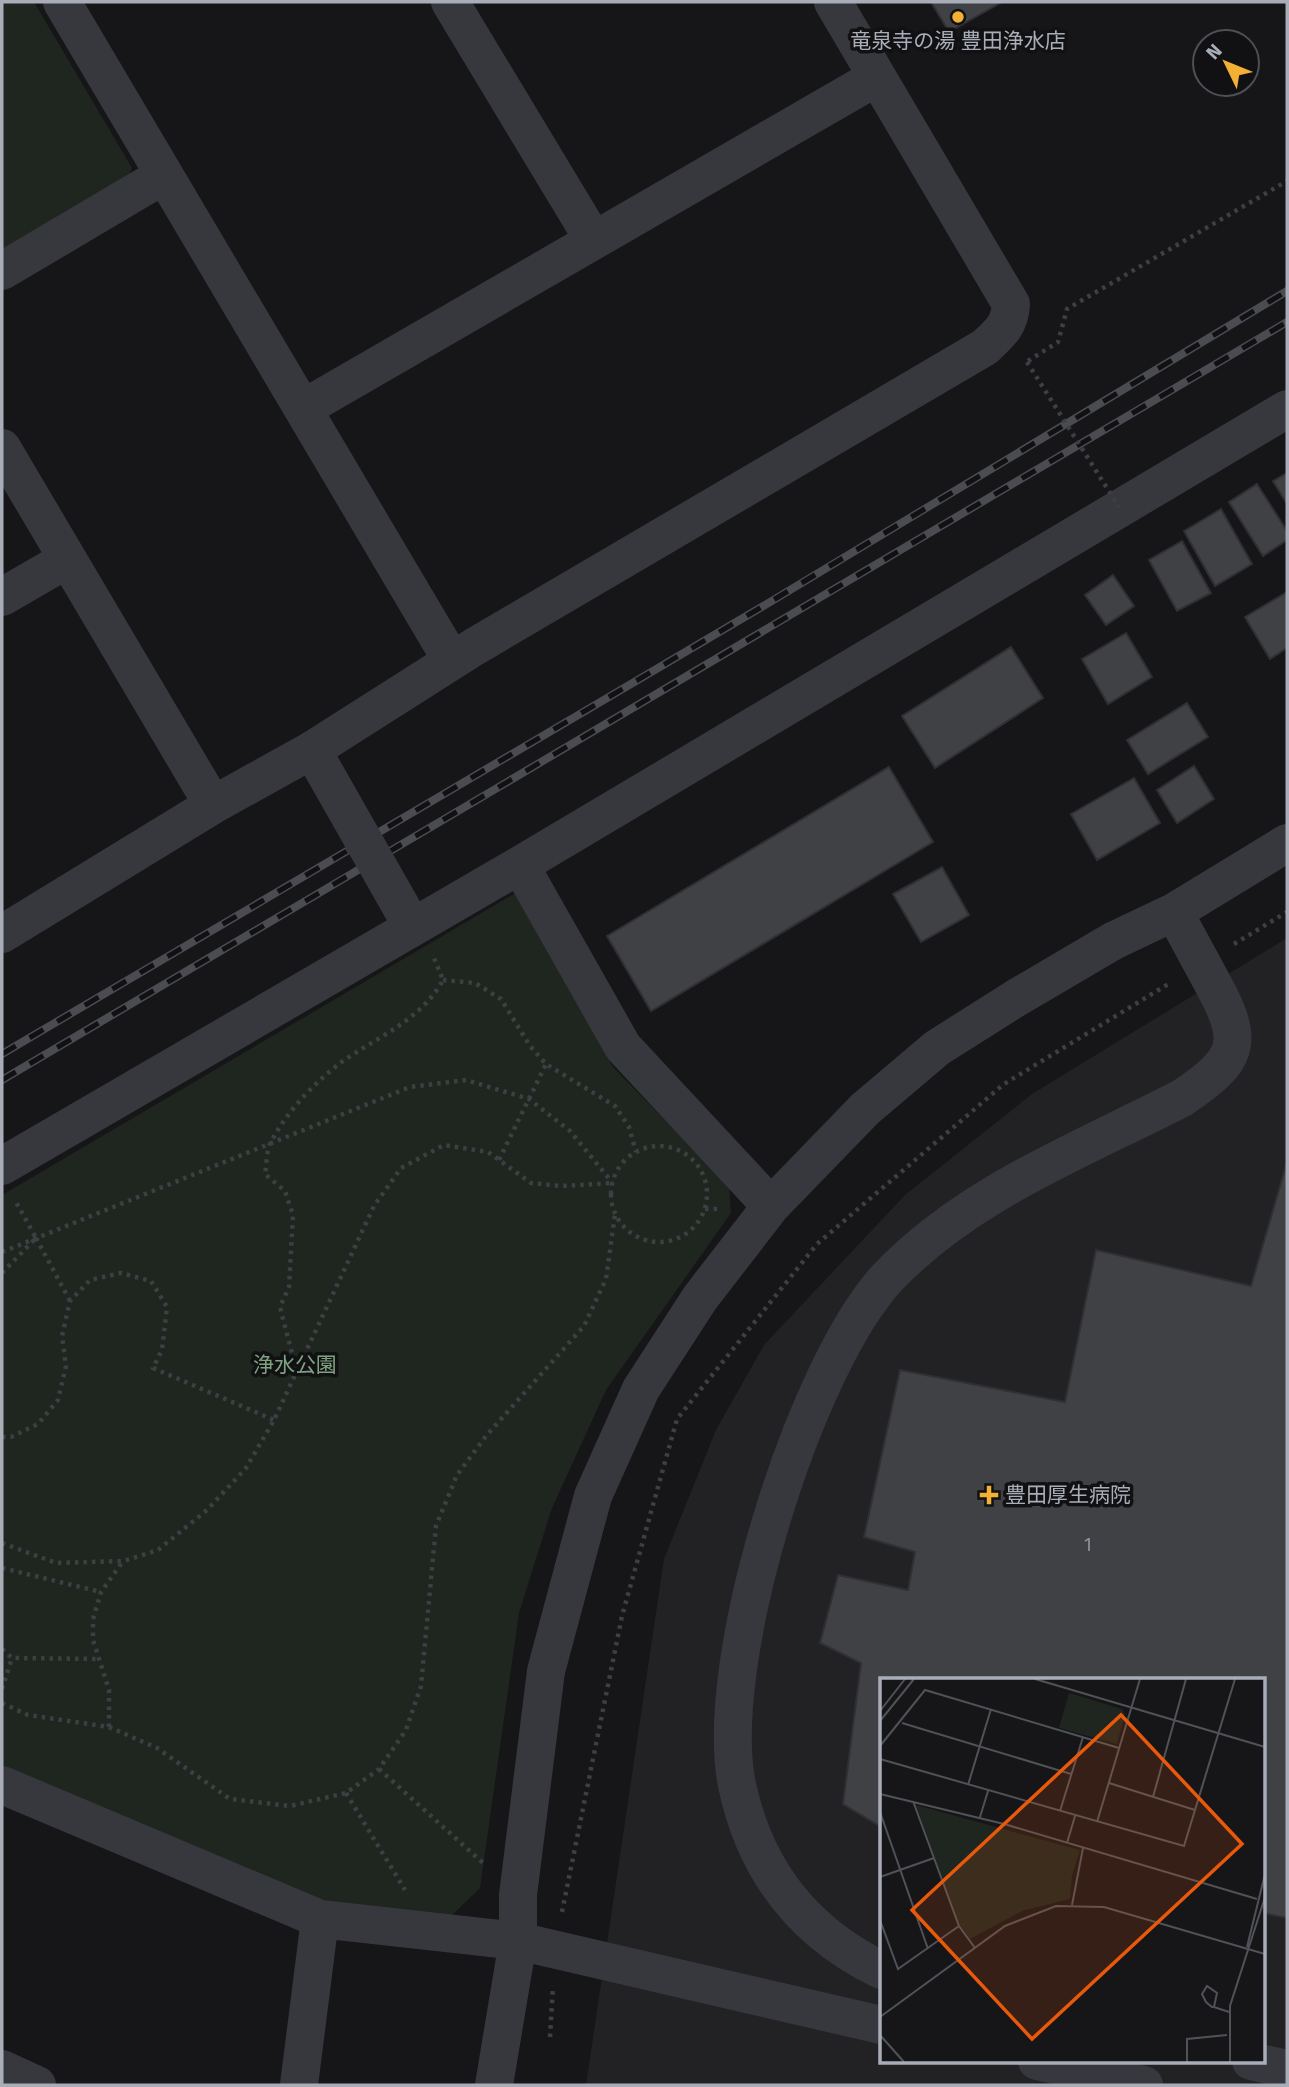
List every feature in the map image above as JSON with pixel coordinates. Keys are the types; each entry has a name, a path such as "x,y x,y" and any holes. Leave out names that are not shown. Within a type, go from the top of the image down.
{"street":[{"path":"62,2 452,661"},
{"path":"450,2 593,239"},
{"path":"2,934 214,805 312,750 452,661 985,347 1010,320 1011,304 832,2"},
{"path":"304,408 877,77"},
{"path":"2,271 149,184 166,179"},
{"path":"7,1182 412,926 1287,409"},
{"path":"2,448 66,560 214,805"},
{"path":"2,597 66,560"},
{"path":"312,750 412,926"},
{"path":"494,2085 518,1941 518,1895 546,1671 593,1496 641,1389 700,1298 771,1206 865,1109 937,1048 1102,947 1174,912 1287,843"},
{"path":"520,864 623,1046 771,1206"},
{"path":"880,1969 828,1940 788,1898 757,1846 737,1784 734,1754 735,1694 768,1534 800,1435 818,1392 846,1339 886,1280 926,1240 982,1200 1182,1098 1213,1078 1228,1057 1233,1040 1231,1015 1174,912"},
{"path":"2,1785 320,1919 518,1941 880,2025"},
{"path":"299,2085 320,1919"},
{"path":"1041,2062 1144,2085"},
{"path":"1256,2062 1287,2069"},
{"path":"2,2069 37,2085"}],"path":[{"path":"1119,507 1027,362 1058,342 1067,309 1287,181"},
{"path":"296,1369 279,1307 289,1287 293,1215 285,1191 265,1174 269,1144 300,1101 342,1062 400,1026 432,999 443,980 438,964 412,926"},
{"path":"443,980 475,983 501,999 530,1046 545,1064 615,1106 629,1127 636,1152"},
{"path":"499,1160 545,1064"},
{"path":"2,1252 410,1087 466,1080 529,1099 570,1131 612,1182"},
{"path":"2,1543 56,1563 124,1561 158,1550 207,1510 246,1468 274,1419 374,1206 401,1168 444,1145 488,1152 531,1183 561,1186 612,1182"},
{"path":"658,1145 687,1154 705,1179 705,1209 697,1223 685,1234 670,1241 654,1242 638,1237 625,1228 615,1214 611,1199 612,1182 619,1167 636,1152 658,1145"},
{"path":"7,1182 70,1301"},
{"path":"2,1703 28,1715 110,1727 157,1748 230,1799 290,1806 346,1793 379,1769 406,1730 421,1686 436,1526 457,1475 486,1436 584,1326 606,1279 615,1214"},
{"path":"2,1273 36,1238"},
{"path":"2,1437 10,1437 38,1424 58,1400 66,1366 62,1336 70,1301 90,1280 121,1273 150,1282 167,1307 162,1350 153,1368 274,1419"},
{"path":"110,1727 109,1690 93,1640 93,1619 101,1592 124,1561"},
{"path":"2,1568 101,1592"},
{"path":"2,1649 12,1658 100,1659"},
{"path":"2,1689 12,1658"},
{"path":"379,1769 518,1895"},
{"path":"346,1793 431,1932"}],"shaded area":[{"name":"豊田厚生病院","path":"1287,938 1287,2085 586,2085 664,1559 716,1430 764,1345 905,1195 1032,1094"}],"green space":[{"path":"2,2 34,2 132,168 121,192 2,260"},
{"name":"浄水公園","path":"519,891 612,1066 729,1186 731,1213 606,1390 552,1508 519,1613 480,1888 446,1921 311,1906 2,1774 2,1195"}],"building":[{"name":"竜泉寺の湯 豊田浄水店","path":"931,2 1002,2 949,32"},
{"path":"1287,473 1287,504 1273,481"},
{"path":"1257,484 1287,531 1287,540 1263,556 1229,502"},
{"path":"1221,509 1252,564 1215,586 1184,531"},
{"path":"1182,541 1211,593 1177,611 1149,560"},
{"path":"1113,575 1134,606 1106,625 1085,595"},
{"path":"1287,592 1287,648 1270,659 1245,617"},
{"path":"1126,633 1152,677 1108,704 1082,659"},
{"path":"1011,647 1043,698 935,768 902,716"},
{"path":"1187,703 1208,737 1148,774 1127,740"},
{"path":"1194,766 1214,799 1177,823 1157,790"},
{"path":"889,767 933,842 651,1011 607,936"},
{"path":"1134,778 1160,823 1097,860 1071,814"},
{"path":"942,867 969,915 921,942 893,894"},
{"name":"豊田厚生病院","path":"1287,1162 1287,1918 1264,1913 1264,1678 880,1678 880,1826 843,1804 861,1663 820,1643 838,1575 908,1590 915,1552 864,1537 900,1370 1065,1402 1096,1250 1251,1286"}],"railway":[{"path":"2,1054 760,608 1287,291"},
{"path":"2,1080 1287,322"}],"place":[{"name":"竜泉寺の湯 豊田浄水店","path":"958,17"},
{"name":"豊田厚生病院","path":"989,1495"}]}
